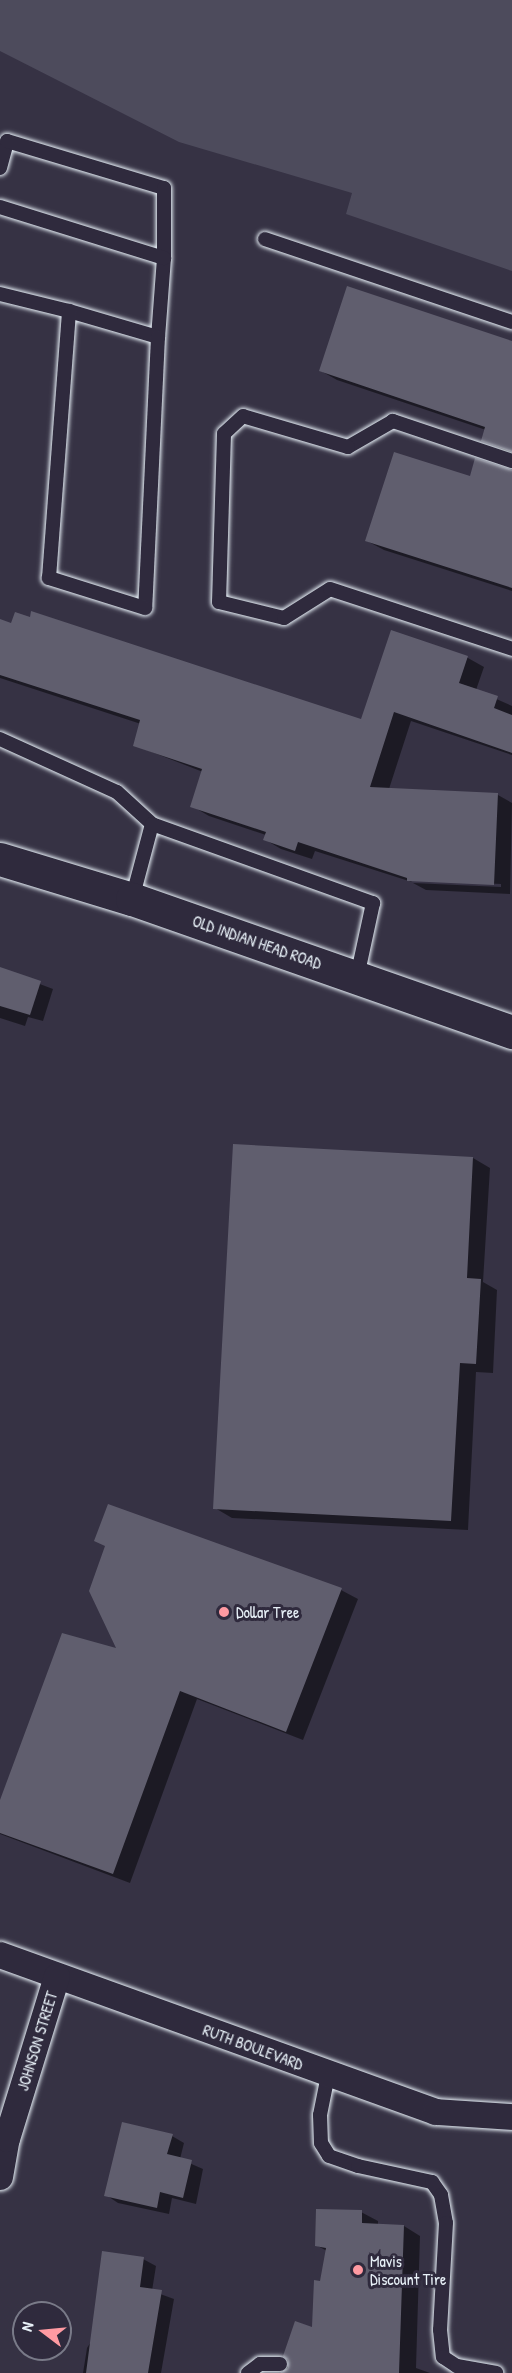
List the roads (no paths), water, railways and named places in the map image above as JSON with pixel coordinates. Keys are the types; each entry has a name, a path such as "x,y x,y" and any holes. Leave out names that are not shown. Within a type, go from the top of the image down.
{"street":[{"name":"OLD INDIAN HEAD ROAD","path":"0,859 132,898 512,1032"},
{"name":"RUTH BOULEVARD","path":"0,1955 436,2112 512,2117"},
{"name":"JOHNSON STREET","path":"0,2177 7,2139 57,1976"}],"lane":[{"path":"0,168 8,141 164,188 164,258 145,608 49,578 69,311"},
{"path":"0,207 164,258"},
{"path":"265,239 512,322"},
{"path":"0,294 158,337"},
{"path":"512,461 393,421 348,447 243,416 224,434 219,602 284,618 330,589 512,649"},
{"path":"0,739 117,792 152,824 373,903 357,977"},
{"path":"132,898 152,824"},
{"path":"328,2075 320,2115 321,2143 329,2156 432,2182 441,2195 446,2223 440,2330 443,2356 457,2366 496,2373"},
{"path":"248,2373 260,2364 280,2364"}],"place":[{"name":"Dollar Tree","path":"224,1612"},
{"name":"Mavis Discount Tire","path":"358,2270"}]}
